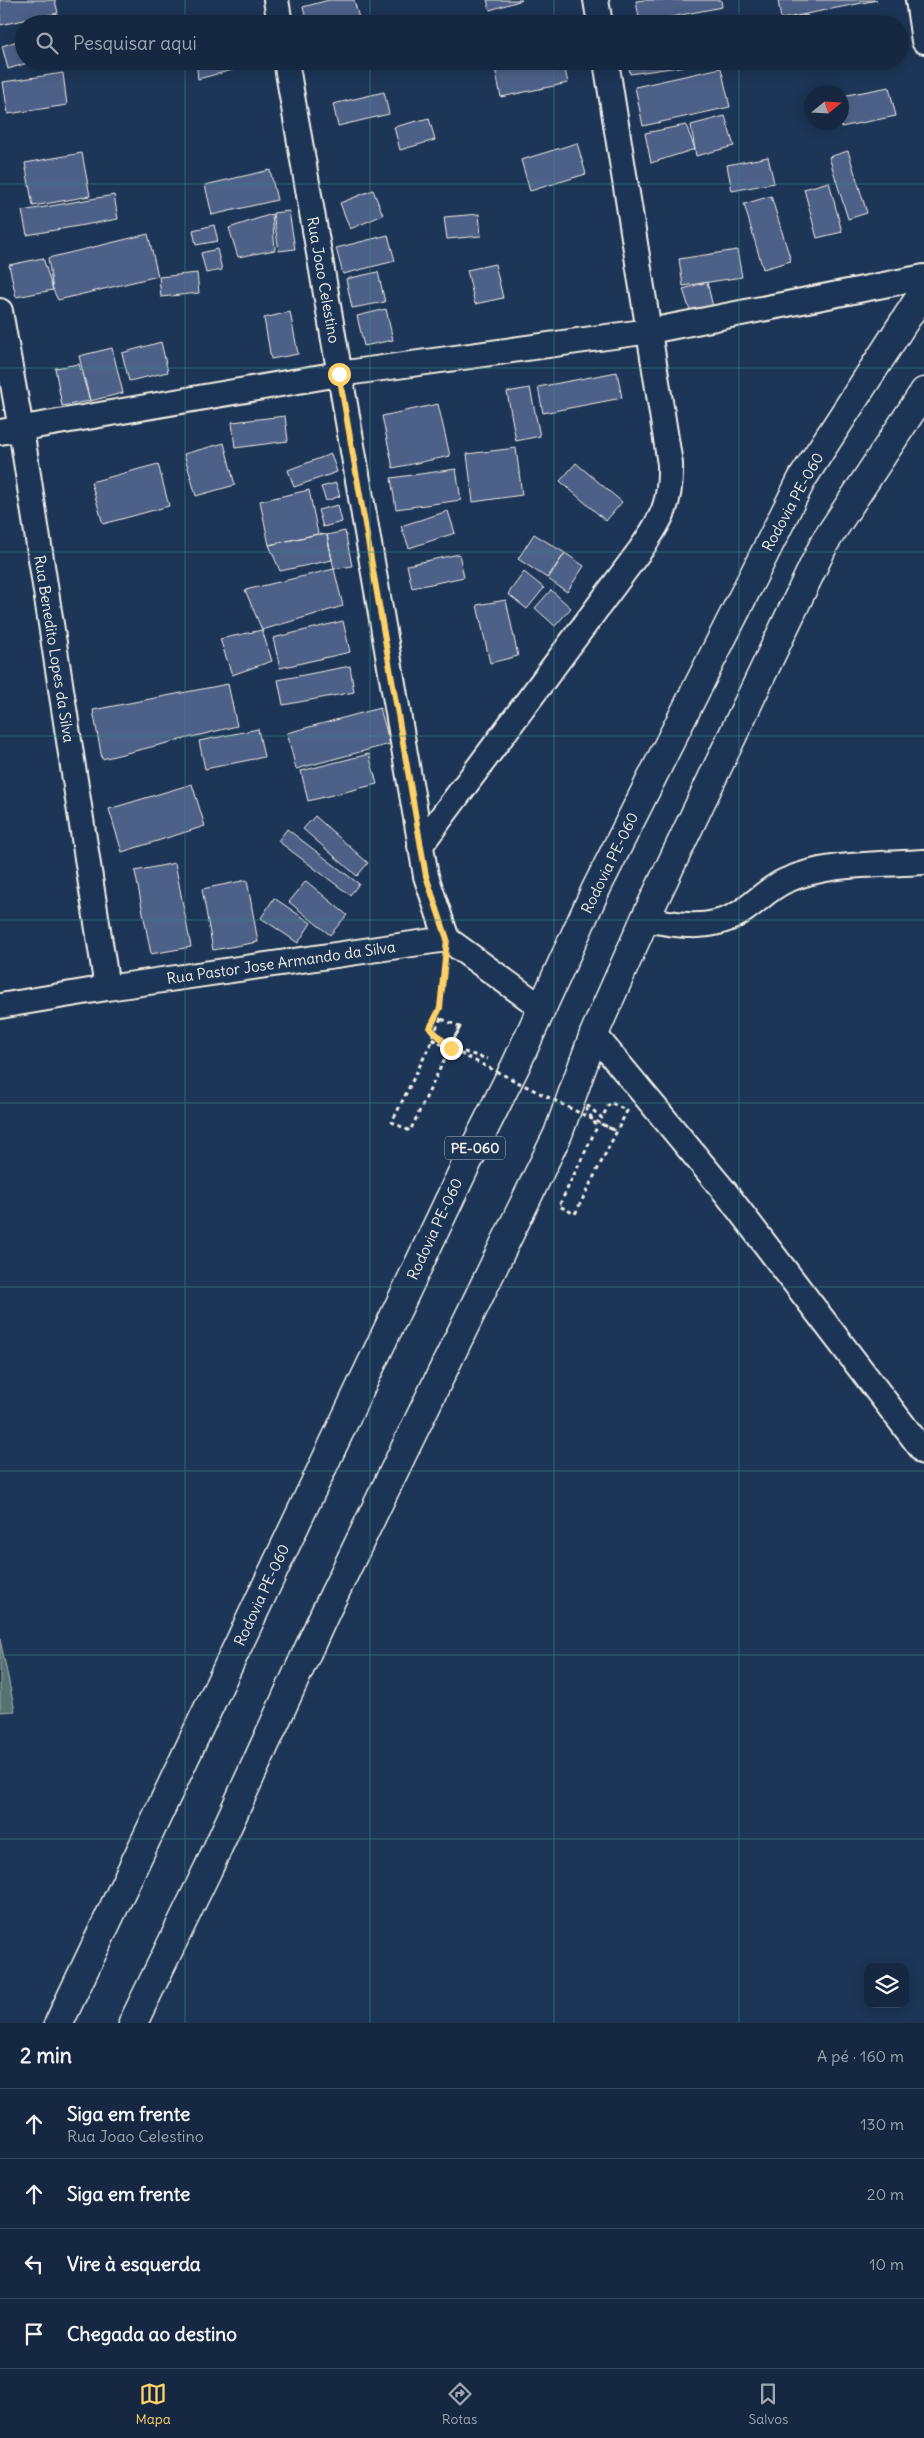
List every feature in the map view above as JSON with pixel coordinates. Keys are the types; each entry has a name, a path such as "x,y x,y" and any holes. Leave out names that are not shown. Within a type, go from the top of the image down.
{"highway":[{"name":"Rodovia PE-060","path":"59,2023 458,1180 515,1066 596,889 802,479 924,290"},
{"path":"133,2023 212,1860 325,1613 558,1134 594,1034 645,919 825,542 924,392"}],"street":[{"path":"276,0 278,15"},
{"path":"596,0 598,15"},
{"path":"918,0 924,41"},
{"name":"Rua Joao Celestino","path":"288,70 420,846 426,876 447,939"},
{"path":"420,846 661,520 671,490 670,464 650,331 607,70"},
{"path":"10,431 339,374 650,331 924,277"},
{"name":"Rua Benedito Lopes da Silva","path":"0,311 10,431 106,988"},
{"path":"645,919 673,925 707,925 737,914 784,881 821,870 924,862"},
{"path":"447,939 542,1008"},
{"name":"Rua Pastor Jose Armando da Silva","path":"0,1006 106,988 447,939"},
{"path":"594,1034 726,1193 924,1452"}],"path":[{"path":"447,939 440,1008 430,1028 450,1048"},
{"path":"450,1048 409,1130 391,1121 432,1039 442,1019 460,1027 453,1044 410,1131 392,1122 432,1039 441,1018 460,1027 450,1048"},
{"path":"432,1039 450,1048 515,1066"},
{"path":"432,1039 617,1132"},
{"path":"602,1118 610,1103 560,1206 577,1215 627,1111"},
{"path":"601,1124 617,1132"},
{"path":"597,1128 559,1206 575,1214 617,1132"}],"green space":[{"path":"0,1639 15,1711 0,1712"}],"building":[{"path":"0,0 55,0 58,13 48,15 15,15 15,22 0,25"},
{"path":"329,0 354,0 358,15 305,15 303,7"},
{"path":"487,0 522,0 490,10"},
{"path":"721,0 722,7 681,15 639,15 636,1"},
{"path":"778,0 877,0 801,15 780,15"},
{"path":"15,42 15,67 8,69 2,46"},
{"path":"197,70 232,70 198,79"},
{"path":"495,70 565,70 568,83 501,97"},
{"path":"629,70 658,70 630,74"},
{"path":"712,70 721,70 730,107 643,126 635,87"},
{"path":"63,73 67,105 8,114 3,82"},
{"path":"889,87 896,116 849,125 849,95"},
{"path":"384,92 389,114 338,126 333,104"},
{"path":"725,116 734,146 696,156 691,125"},
{"path":"429,118 435,140 400,150 394,127"},
{"path":"686,125 695,149 651,163 645,133"},
{"path":"577,143 586,174 530,191 521,160"},
{"path":"848,151 867,213 848,219 829,157"},
{"path":"82,153 90,196 33,206 25,163"},
{"path":"768,157 774,183 732,191 727,165"},
{"path":"270,170 277,200 212,215 205,185"},
{"path":"829,182 842,232 817,238 804,189"},
{"path":"373,190 383,215 350,229 340,203"},
{"path":"114,195 118,219 27,235 22,211"},
{"path":"771,196 791,261 763,269 744,204"},
{"path":"289,211 295,249 279,251 273,213"},
{"path":"272,214 275,250 238,257 229,228"},
{"path":"479,214 481,236 447,239 444,217"},
{"path":"214,225 218,241 196,245 193,230"},
{"path":"148,234 158,276 58,300 53,290 48,258"},
{"path":"388,235 395,261 343,274 336,248"},
{"path":"217,249 222,270 206,273 201,253"},
{"path":"737,250 742,277 683,286 679,259"},
{"path":"43,258 53,290 16,297 9,265"},
{"path":"495,264 503,298 475,304 467,270"},
{"path":"378,272 385,302 352,308 346,279"},
{"path":"197,273 199,293 161,297 159,277"},
{"path":"707,282 713,307 691,314 683,289"},
{"path":"386,309 393,340 364,346 357,316"},
{"path":"290,312 298,354 271,359 264,318"},
{"path":"161,342 168,372 129,381 122,353"},
{"path":"112,348 123,393 90,401 79,356"},
{"path":"79,364 90,401 62,406 55,368"},
{"path":"617,372 622,398 543,413 538,387"},
{"path":"530,388 540,436 516,441 507,392"},
{"path":"438,404 450,456 393,468 382,416"},
{"path":"285,416 288,441 235,448 232,422"},
{"path":"224,443 235,485 196,496 184,454"},
{"path":"516,448 522,495 473,502 467,454"},
{"path":"331,454 337,472 294,487 288,470"},
{"path":"576,463 622,502 606,521 560,481"},
{"path":"158,464 169,506 103,524 91,482"},
{"path":"456,469 461,500 396,509 391,478"},
{"path":"336,483 340,496 326,501 321,487"},
{"path":"309,490 318,534 269,545 260,501"},
{"path":"338,505 342,522 323,527 318,510"},
{"path":"448,511 455,533 409,548 401,526"},
{"path":"345,531 352,566 334,569 327,535"},
{"path":"318,534 327,535 332,560 280,571 269,545"},
{"path":"534,534 565,553 547,578 518,559"},
{"path":"565,553 584,566 567,592 548,579"},
{"path":"459,554 464,577 412,588 407,565"},
{"path":"334,569 343,606 262,630 245,590"},
{"path":"524,572 544,588 527,609 508,594"},
{"path":"551,590 571,608 555,626 535,608"},
{"path":"506,600 518,656 490,663 477,605"},
{"path":"343,621 350,652 280,668 273,638"},
{"path":"262,630 272,661 232,675 220,639"},
{"path":"350,666 354,692 283,705 278,680"},
{"path":"228,684 237,726 102,759 93,710"},
{"path":"380,708 390,744 296,769 287,733"},
{"path":"258,729 264,757 205,769 199,741"},
{"path":"369,754 377,784 308,801 301,771"},
{"path":"192,784 205,826 122,852 109,809"},
{"path":"315,816 368,863 357,876 303,829"},
{"path":"287,829 359,884 350,895 278,841"},
{"path":"175,863 191,947 151,954 135,871"},
{"path":"247,880 258,942 213,950 202,889"},
{"path":"306,881 347,915 330,935 289,902"},
{"path":"274,898 311,923 298,943 261,918"}],"route":[{"path":"339,374 426,876 447,939 440,1008 430,1028 451,1048"}]}
